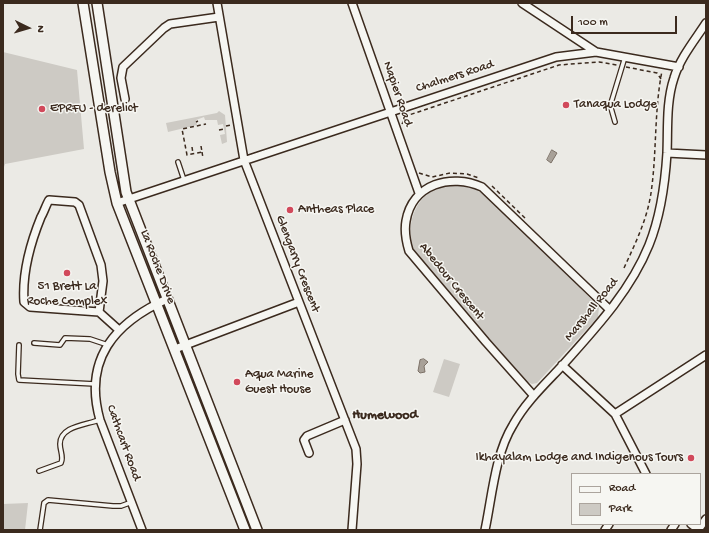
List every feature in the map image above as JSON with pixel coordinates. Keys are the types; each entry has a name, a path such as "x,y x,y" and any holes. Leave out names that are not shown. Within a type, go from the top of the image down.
{"street":[{"name":"La Roche Drive","path":"83,3 110,172 117,203 245,530"},
{"name":"La Roche Drive","path":"97,3 121,165 128,198 257,530"},
{"name":"Glengarry Crescent","path":"217,3 244,160 345,420 357,456 352,530"},
{"name":"Napier Road","path":"352,3 419,193"},
{"path":"522,3 596,52"},
{"path":"125,99 121,78 123,67 164,28 170,24 219,17"},
{"name":"Marshall Road","path":"485,530 503,448 512,427 534,396 610,310 627,287 642,260 653,234 665,186 671,89 679,67 706,23"},
{"name":"Chalmers Road","path":"117,203 128,198 556,57 596,52 679,67"},
{"path":"93,63 105,61"},
{"path":"667,153 706,155"},
{"path":"419,193 434,185 452,180 464,180 482,187 610,310"},
{"name":"Abedour Crescent","path":"419,193 413,202 406,220 405,236 409,251 490,348 534,396"},
{"path":"99,312 102,273 79,205 75,202 49,200 35,231 27,256 23,292 24,302 30,307 99,312 119,330"},
{"name":"Cathcart Road","path":"142,530 100,420 95,403 95,384 101,359 108,345 119,330 136,315 167,300"},
{"path":"175,349 299,302"},
{"path":"615,414 706,355"},
{"path":"562,365 615,414 645,473"},
{"path":"308,453 304,440 307,436 345,420"},
{"path":"698,530 706,519"}],"lane":[{"path":"615,122 611,103 616,82 623,67 625,57"},
{"path":"178,162 184,180"},
{"path":"34,343 60,345 65,338 90,339 108,345"},
{"path":"19,345 19,380 95,384"},
{"path":"39,471 61,463 61,437 65,432 100,420"},
{"path":"40,530 42,508 44,503 48,500 113,506 122,506 132,502"}],"path":[{"path":"404,129 402,122 406,116 559,65 599,62 657,73 661,79"},
{"path":"624,268 641,230 651,193 657,96 663,69"},
{"path":"202,152 187,155 182,129 206,124"},
{"path":"219,130 224,129"},
{"path":"201,146 203,158"},
{"path":"192,147 193,154"},
{"path":"419,172 432,177 450,173 467,174 482,179"},
{"path":"491,185 529,221"}],"green space":[{"name":"EPRFU - derelict","path":"3,52 77,70 84,149 5,164 3,170"},
{"path":"219,111 225,115 227,142 222,144 220,135 225,134 223,124 218,125 217,120 205,120 204,117 196,120 197,125 168,132 166,123 217,113"},
{"path":"447,184 465,184 483,192 599,307 598,317 537,383 532,384 526,381 413,251 411,229 415,210 427,194 436,188"},
{"path":"444,359 460,364 449,397 433,392"},
{"path":"28,503 25,530 3,530 3,504"}],"shaded area":[{"path":"552,150 557,153 551,163 547,160"},
{"path":"424,359 428,362 424,366 425,372 420,373 418,371 420,360"}],"place":[{"name":"Tanaqua Lodge","path":"566,105"},
{"name":"EPRFU - derelict","path":"42,109"},
{"name":"Antheas Place","path":"290,210"},
{"name":"51 Brett La Roche Complex","path":"67,273"},
{"name":"Aqua Marine Guest House","path":"237,382"},
{"name":"Ikhayalam Lodge and Indigenous Tours","path":"691,458"}],"district":[{"name":"Humewood","path":"385,416"}]}
